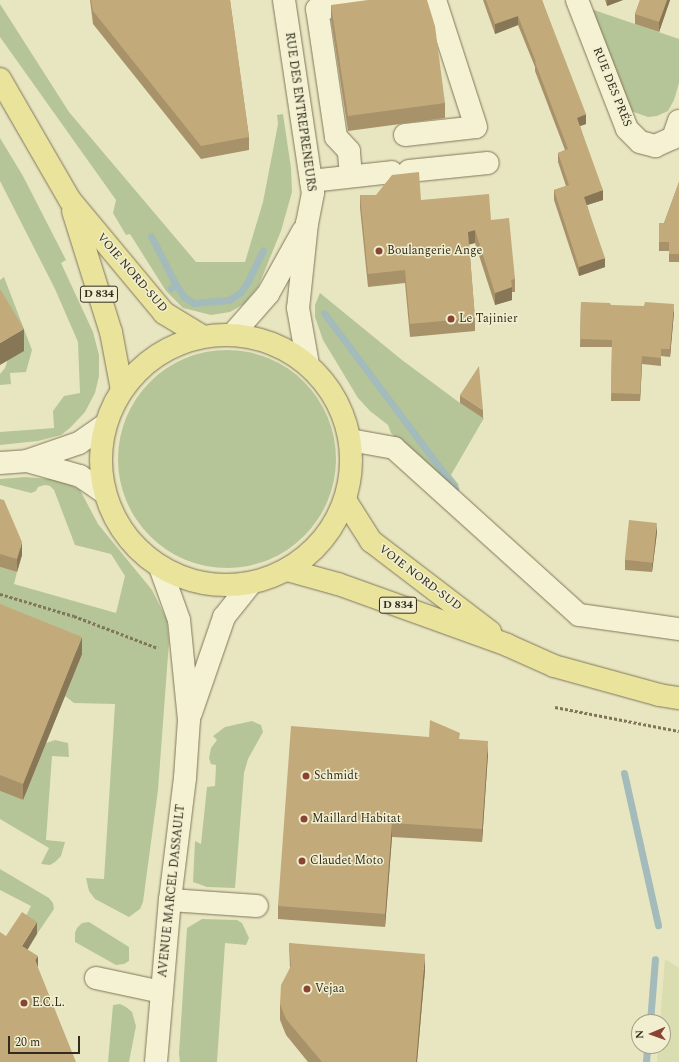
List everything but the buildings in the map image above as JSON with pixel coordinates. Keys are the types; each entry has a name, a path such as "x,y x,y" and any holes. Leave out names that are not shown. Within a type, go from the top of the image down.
{"main road":[{"name":"VOIE NORD-SUD","path":"0,79 70,200 164,313 202,336"},
{"name":"VOIE NORD-SUD","path":"70,200 111,332 122,390"},
{"path":"232,334 273,344 308,365 335,399 350,440 351,471 345,500 331,528 312,552 287,570 251,583 220,586 188,580 160,567 135,547 117,522 105,493 101,459 105,425 122,390 144,365 171,347 202,336 232,334"},
{"name":"VOIE NORD-SUD","path":"345,500 371,541 507,645"},
{"name":"VOIE NORD-SUD","path":"287,570 338,584 507,645 554,666 660,695 679,698"}],"street":[{"name":"RUE DES ENTREPRENEURS","path":"284,0 313,193 307,223 298,308 308,365"},
{"path":"351,176 349,151 336,137 317,9 386,0"},
{"path":"405,135 476,127 435,0"},
{"name":"RUE DES PRÉS","path":"577,0 627,129 640,142 655,146 673,138 679,121"},
{"path":"311,181 488,163"},
{"name":"RUE DES ENTREPRENEURS","path":"232,334 268,294 307,223"},
{"path":"0,463 27,461 79,443 105,425"},
{"path":"350,440 394,448 579,615 679,629"},
{"path":"27,461 80,476 105,493"},
{"name":"AVENUE MARCEL DASSAULT","path":"156,1062 170,900 185,778 189,720 180,620 160,567"},
{"name":"AVENUE MARCEL DASSAULT","path":"189,720 224,617 251,583"},
{"path":"170,900 257,906"},
{"path":"96,978 162,992"}],"path":[{"path":"0,594 74,616 168,652 182,655"},
{"path":"556,707 679,731"}],"green space":[{"path":"0,4 69,112 196,262 245,262 263,202 278,124 277,115 283,114 291,168 292,192 281,231 258,287 244,304 230,312 211,315 183,308 166,291 130,234 126,235 113,213 116,200 0,37"},
{"path":"588,8 679,39 679,83 674,100 668,111 657,116 648,117 628,110"},
{"path":"0,138 23,176 66,260 61,263 93,332 99,355 99,376 95,393 85,412 61,435 38,441 0,445 0,432 54,428 53,411 64,396 80,393 78,342 55,289 0,181"},
{"path":"4,277 32,350 26,372 10,373 11,384 0,385 0,374 5,368 8,359 0,293 0,280"},
{"path":"320,293 402,360 460,403 484,418 451,475 459,485 453,491 391,433 388,425 370,411 358,398 323,340 315,317 315,305"},
{"path":"227,350 259,355 269,359 278,363 304,382 323,408 327,417 331,427 336,459 331,491 327,501 323,510 304,536 278,555 269,559 259,563 227,568 195,563 185,559 176,555 150,536 131,510 127,501 123,491 118,459 123,427 127,417 131,408 150,382 176,363 185,359 195,355"},
{"path":"25,477 62,480 80,490 98,524 152,590 167,620 169,642 158,790 143,902 140,909 129,917 95,899 89,891 86,878 104,879 115,704 74,703 65,696 82,654 0,620 0,567 17,572 14,584 116,613 125,576 111,554 75,545 54,490 50,486 45,485 38,487 36,491 31,493 0,485 0,479"},
{"path":"252,721 261,725 263,732 248,759 244,773 235,888 207,887 193,882 195,841 201,844 207,787 215,786 216,765 211,764 209,758 211,748 217,740 213,736 225,727"},
{"path":"55,740 68,743 69,757 52,756 46,840 65,842 61,856 50,865 41,864 49,848 0,819 0,791 23,800 46,743"},
{"path":"0,869 49,898 53,903 54,909 37,934 22,924 31,906 0,890"},
{"path":"202,919 237,920 242,923 249,938 246,945 225,943 217,1062 180,1062 179,1054 187,928"},
{"path":"89,922 129,947 129,961 124,964 116,965 75,942 75,933 77,928 82,923"},
{"path":"665,959 679,968 679,1062 657,1062 658,1054 671,1054 671,1014 661,1014"},
{"path":"120,1004 132,1012 136,1026 129,1062 108,1062 113,1005"}],"waterway":[{"path":"151,236 176,285 171,288"},
{"path":"176,285 184,297 194,303 229,300 241,292 263,250"},
{"path":"324,313 455,488"},
{"path":"624,773 658,925"},
{"path":"651,1014 655,959"},
{"path":"646,1054 646,1062"}],"place":[{"name":"Boulangerie Ange","path":"379,251"},
{"name":"Le Tajinier","path":"451,319"},
{"name":"Schmidt","path":"306,776"},
{"name":"Maillard Habitat","path":"304,819"},
{"name":"Claudet Moto","path":"302,861"},
{"name":"Vejaa","path":"307,989"},
{"name":"E.C.L.","path":"24,1003"}]}
